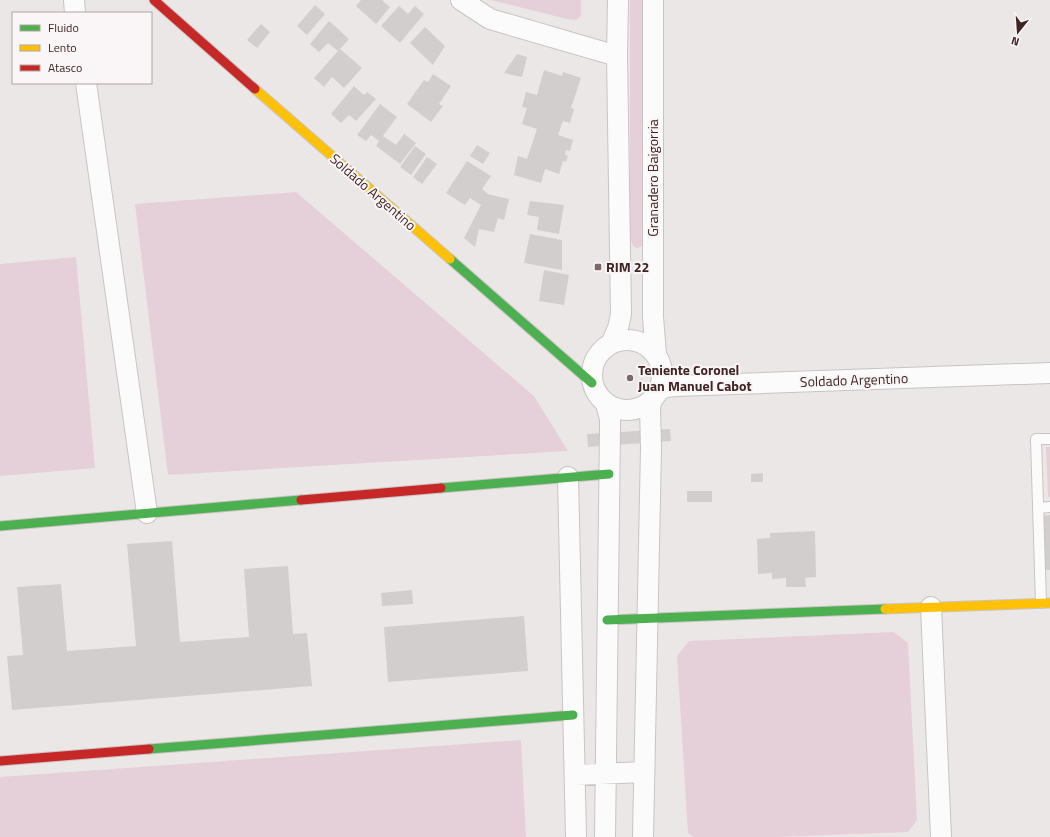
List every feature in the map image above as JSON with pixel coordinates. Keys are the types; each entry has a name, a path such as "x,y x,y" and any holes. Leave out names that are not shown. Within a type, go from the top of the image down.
{"street":[{"path":"74,0 76,12"},
{"name":"Soldado Argentino","path":"154,0 592,383"},
{"path":"461,0 490,19 617,56"},
{"path":"612,342 618,328 621,314 617,56 618,0"},
{"name":"Granadero Baigorria","path":"643,837 651,448 650,407 662,379 661,366 656,355 653,316 653,0"},
{"path":"86,84 147,513"},
{"path":"656,355 648,346 637,340 624,339 612,342 602,349 594,359 591,371 592,383 597,394 606,404 617,409 629,410 641,407 656,395"},
{"name":"Soldado Argentino","path":"656,395 666,387 675,386 1050,373"},
{"path":"605,837 610,474 610,419 606,404"},
{"path":"0,526 610,474"},
{"path":"568,477 576,837"},
{"path":"607,620 1045,603"},
{"path":"931,607 941,837"},
{"path":"0,761 573,715"},
{"path":"575,775 644,772"}],"lane":[{"path":"1045,603 1038,508 1036,439 1050,439"},
{"path":"1038,508 1050,507"}],"shaded area":[{"path":"491,0 581,0 581,16 576,20 567,19"},
{"path":"630,0 645,0 644,244 637,248 633,246 630,239"},
{"path":"296,192 534,396 568,451 168,475 135,204"},
{"path":"76,257 95,468 0,476 0,264"},
{"path":"1046,447 1050,447 1050,497 1048,497"},
{"path":"894,632 908,643 917,820 908,832 775,837 694,837 688,833 677,656 689,641"},
{"path":"521,740 526,837 0,837 0,777"}],"building":[{"path":"361,0 382,0 390,7 376,24 356,6"},
{"path":"315,5 325,14 307,35 297,26"},
{"path":"399,6 408,14 415,6 424,14 400,43 381,26"},
{"path":"329,21 349,39 340,49 362,68 344,88 332,77 324,87 314,78 338,51 328,43 319,52 310,44"},
{"path":"261,24 270,32 257,48 247,40"},
{"path":"425,27 445,46 433,65 410,43"},
{"path":"517,54 527,57 522,77 504,73"},
{"path":"544,70 562,76 563,72 581,78 571,108 574,109 570,123 563,121 558,135 573,140 570,151 566,150 565,155 568,156 566,162 563,161 559,174 545,169 541,183 514,175 518,156 527,159 537,129 522,124 527,108 522,107 526,92 537,95"},
{"path":"433,74 451,86 439,104 443,106 431,122 407,104 424,80 428,82"},
{"path":"354,86 364,95 367,92 376,99 356,121 349,115 341,123 331,114"},
{"path":"380,104 397,117 383,136 396,145 404,134 416,143 400,164 376,146 379,141 371,135 366,141 357,135"},
{"path":"477,145 490,153 483,164 470,156"},
{"path":"415,146 426,154 411,175 400,167"},
{"path":"427,157 437,164 422,184 413,177"},
{"path":"467,161 491,176 482,189 487,194 509,199 504,220 498,218 494,232 479,229 475,247 464,238 481,205 470,198 465,205 446,193"},
{"path":"530,201 564,205 559,234 537,230 539,217 527,215"},
{"path":"530,234 562,240 562,270 524,263"},
{"path":"544,270 569,275 564,305 539,301"},
{"path":"670,429 671,441 588,447 587,434"},
{"path":"763,473 763,482 751,482 751,474"},
{"path":"687,491 712,491 712,502 687,502"},
{"path":"1050,515 1050,570 1042,570 1040,516"},
{"path":"815,531 816,577 805,578 806,587 786,587 786,578 772,579 772,573 758,574 757,539 770,538 770,533"},
{"path":"172,541 180,642 249,637 244,569 288,566 293,634 307,633 312,686 12,710 7,656 23,655 17,587 61,584 67,651 136,646 127,544"},
{"path":"412,590 413,604 382,606 381,593"},
{"path":"524,616 528,671 388,682 384,627"}],"traffic: fast":[{"path":"450,259 592,383"},
{"path":"441,488 609,474"},
{"path":"0,526 301,500"},
{"path":"607,620 885,609"},
{"path":"149,749 573,715"}],"traffic: slow":[{"path":"255,89 450,259"},
{"path":"885,609 1050,603"}],"traffic: jam":[{"path":"154,0 255,89"},
{"path":"301,500 441,488"},
{"path":"0,761 149,749"}],"place":[{"name":"RIM 22","path":"598,267"},
{"name":"Teniente Coronel Juan Manuel Cabot","path":"630,378"}]}
